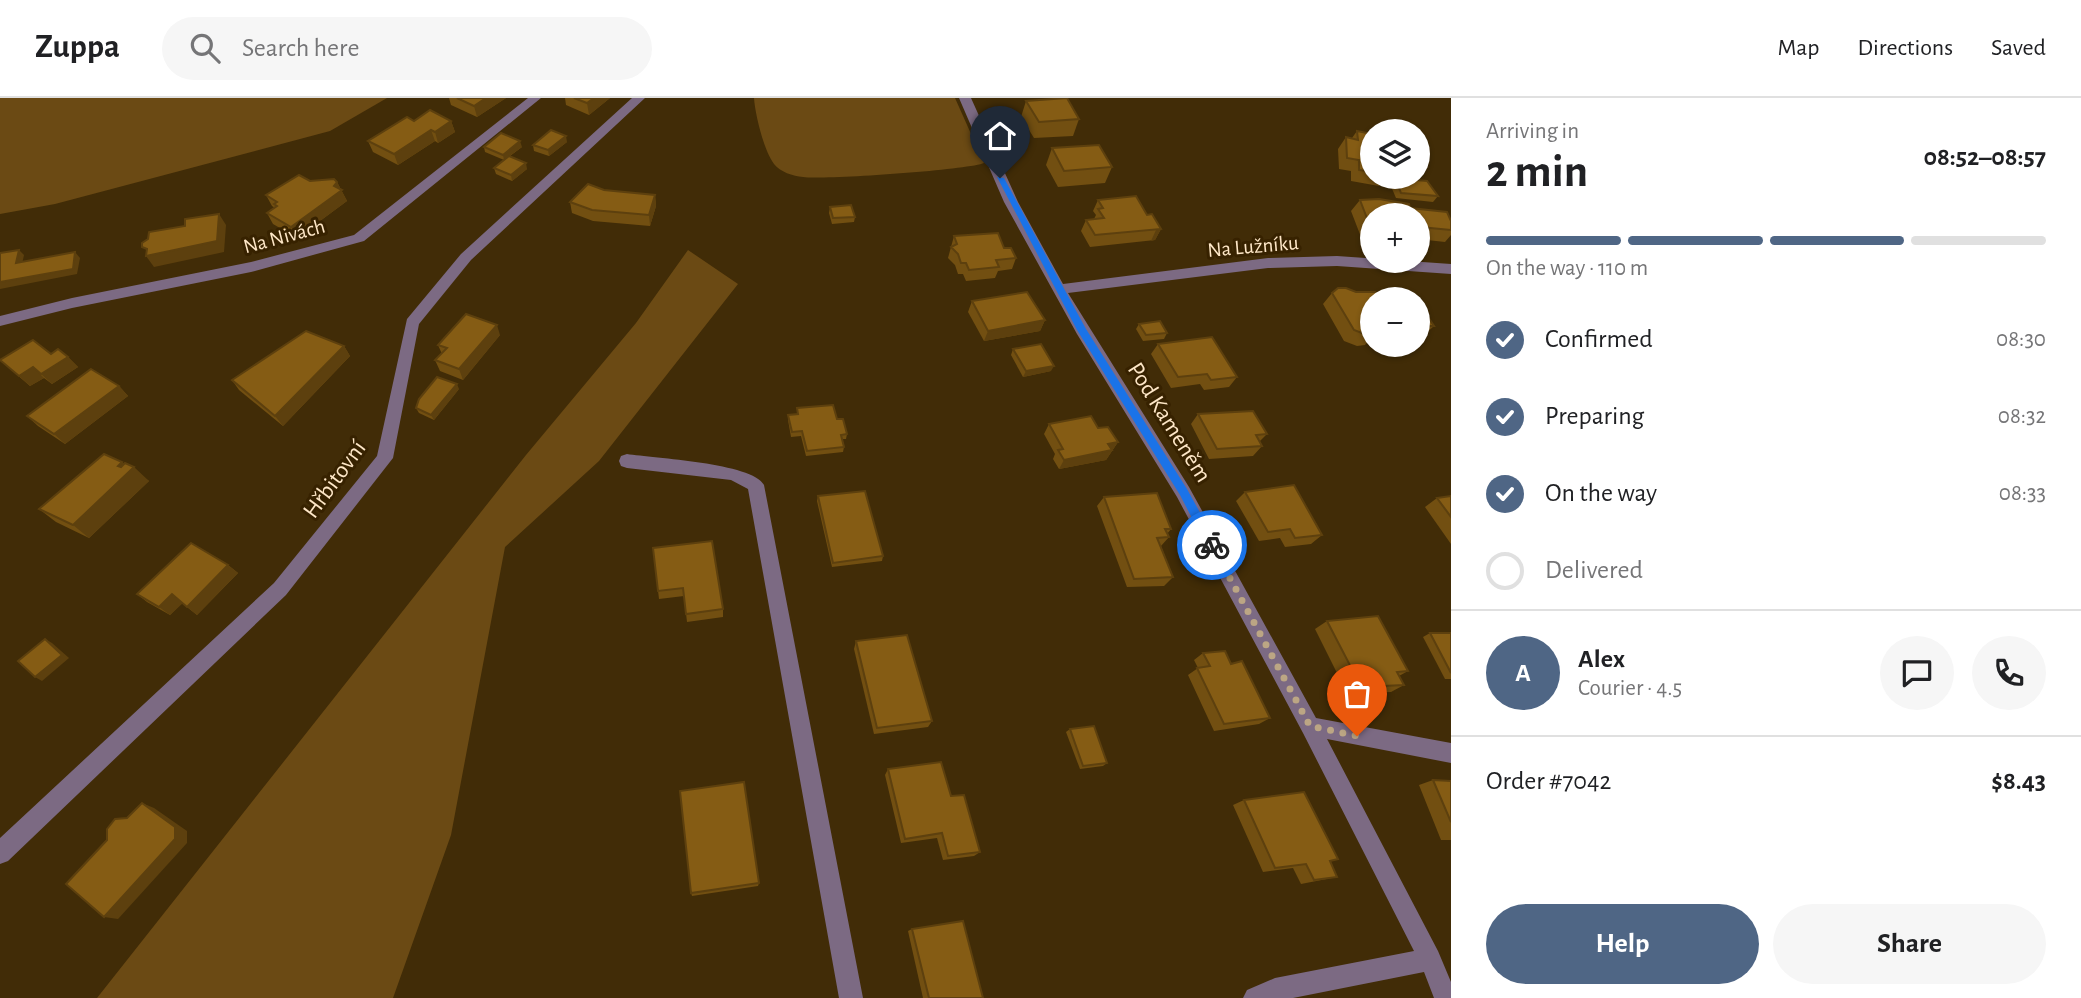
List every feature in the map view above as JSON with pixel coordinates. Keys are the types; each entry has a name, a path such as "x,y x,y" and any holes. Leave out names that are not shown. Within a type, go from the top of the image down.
{"street":[{"name":"Na Nivách","path":"0,321 72,303 251,267 359,238 535,98"},
{"name":"Hřbitovní","path":"0,853 280,589 385,458 412,323 466,257 639,98"},
{"name":"Pod Kameněm","path":"965,98 1011,202 1059,289 1184,492 1310,726 1430,959 1446,998"},
{"name":"Na Lužníku","path":"1059,289 1268,263 1337,261 1451,270"},
{"path":"626,461 733,474 756,485 851,998"},
{"path":"1310,726 1451,753"},
{"path":"1255,998 1275,990 1430,959"}],"shaded area":[{"path":"0,98 387,98 330,131 55,204 0,214"},
{"path":"754,98 955,98 984,163 952,169 865,176 816,178 791,175 777,167 770,158"},
{"path":"688,250 738,284 599,461 505,547 451,835 393,998 97,998 526,455 636,323"}],"building":[{"path":"457,98 486,98 474,106"},
{"path":"574,98 594,98 587,103"},
{"path":"1067,98 1079,119 1039,122 1026,101"},
{"path":"430,110 451,121 435,132 431,130 394,154 368,141 407,117 414,121"},
{"path":"551,130 566,136 548,150 533,145"},
{"path":"1357,131 1360,132 1360,170 1359,160 1347,158 1346,137 1358,140"},
{"path":"501,133 520,141 503,155 484,147"},
{"path":"1099,145 1112,167 1064,171 1052,148"},
{"path":"509,156 526,163 511,175 494,168"},
{"path":"299,175 310,181 334,179 337,182 334,186 342,190 291,227 267,213 277,206 274,204 277,202 266,195"},
{"path":"588,184 604,190 655,195 649,215 592,210 570,202"},
{"path":"1430,185 1438,196 1401,193 1399,189 1430,189"},
{"path":"1136,196 1147,215 1152,214 1161,229 1095,235 1086,220 1104,218 1098,209 1103,208 1098,200"},
{"path":"1379,199 1403,203 1361,203 1360,200"},
{"path":"851,205 855,217 833,218 830,207"},
{"path":"1430,210 1447,212 1451,230 1430,228"},
{"path":"219,214 217,241 146,256 147,249 142,247 142,243 148,239 149,232 185,226 185,219"},
{"path":"998,233 1004,248 1011,248 1016,258 996,260 999,267 969,270 951,247 957,244 954,236"},
{"path":"19,250 16,263 75,252 73,269 0,282 0,253"},
{"path":"1338,288 1360,292 1360,332 1354,330 1332,293"},
{"path":"1027,292 1045,320 988,331 972,301"},
{"path":"466,314 497,325 459,369 435,360 447,348 438,345"},
{"path":"1160,321 1167,333 1146,335 1139,324"},
{"path":"306,331 344,346 275,416 232,380"},
{"path":"1212,337 1237,377 1211,380 1207,374 1178,377 1158,344"},
{"path":"33,340 51,354 58,349 68,357 41,374 33,367 19,376 0,360"},
{"path":"1041,344 1054,366 1026,371 1013,349"},
{"path":"91,369 119,386 54,434 27,416"},
{"path":"437,377 457,384 431,415 416,408 419,399"},
{"path":"833,405 837,419 843,419 847,434 841,435 844,447 807,451 802,431 792,432 788,415 798,414 797,408"},
{"path":"1253,411 1267,434 1256,435 1262,446 1217,449 1198,414"},
{"path":"1091,416 1098,428 1108,427 1118,442 1108,444 1112,450 1064,460 1058,450 1063,449 1049,424"},
{"path":"104,454 122,462 118,466 121,467 125,463 134,467 73,525 39,509"},
{"path":"1294,485 1322,535 1295,538 1290,529 1268,532 1245,492"},
{"path":"865,491 883,556 833,563 818,496"},
{"path":"1157,493 1171,529 1165,529 1169,537 1157,538 1173,577 1134,579 1104,497"},
{"path":"1451,496 1451,517 1437,498"},
{"path":"712,541 723,609 686,614 683,588 658,591 653,548"},
{"path":"191,543 228,565 187,607 172,594 159,607 137,594"},
{"path":"1378,616 1408,671 1397,672 1404,685 1383,686 1376,674 1355,675 1327,621"},
{"path":"1430,633 1451,633 1451,673"},
{"path":"907,635 932,721 877,728 856,641"},
{"path":"45,639 62,655 35,677 18,661"},
{"path":"1225,651 1231,664 1242,661 1270,718 1224,724 1197,668 1210,666 1203,653"},
{"path":"1094,726 1107,763 1083,766 1070,729"},
{"path":"941,762 951,796 964,795 980,852 948,856 942,833 905,839 888,769"},
{"path":"1433,780 1451,781 1451,822"},
{"path":"744,782 759,883 691,893 680,791"},
{"path":"1304,792 1338,859 1330,861 1337,877 1314,880 1306,864 1275,868 1244,800"},
{"path":"142,803 175,827 175,839 104,917 66,884 107,840 107,829 115,819 127,818"},
{"path":"963,921 983,998 929,998 912,929"}],"way so far":[{"path":"1212,545 1310,726 1357,736"}],"route":[{"path":"1000,178 1082,330 1184,492 1212,545"}]}
